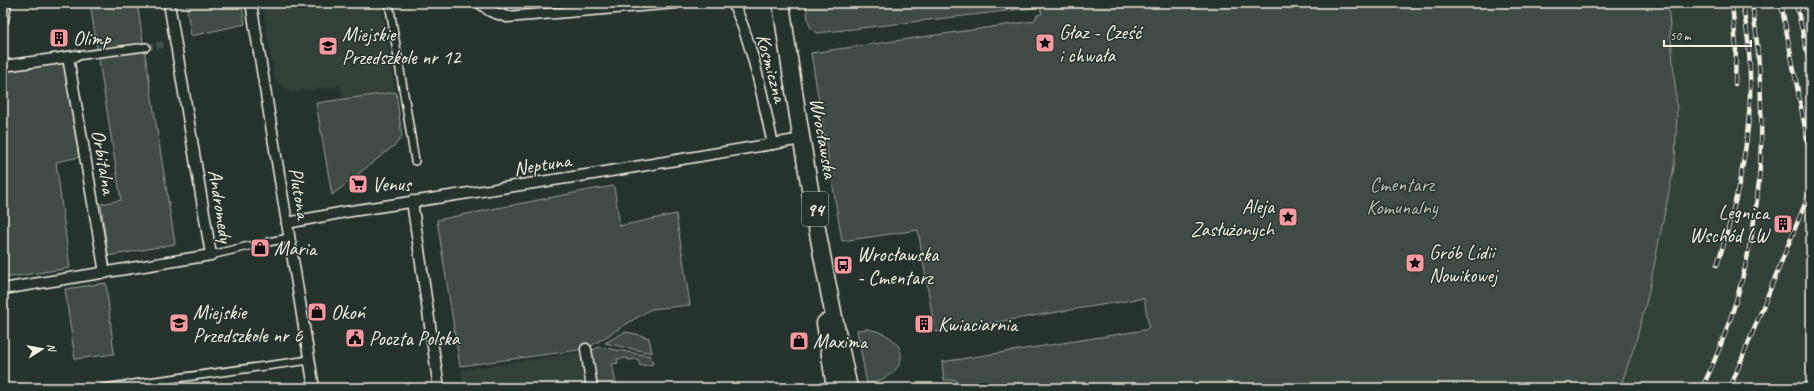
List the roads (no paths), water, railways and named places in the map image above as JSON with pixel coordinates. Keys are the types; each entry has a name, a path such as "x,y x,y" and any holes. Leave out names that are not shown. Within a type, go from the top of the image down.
{"main road":[{"name":"Wrocławska","path":"781,3 826,279 849,388"},
{"name":"Wrocławska","path":"826,279 825,327 835,388"}],"street":[{"path":"3,21 6,3"},
{"name":"Andromedy","path":"3,288 211,255 171,43 169,3"},
{"name":"Plutona","path":"251,3 314,388"},
{"path":"389,3 415,161"},
{"path":"480,3 490,11 507,17 676,3"},
{"path":"507,3 511,5 533,3"},
{"name":"Kosmiczna","path":"733,3 739,15 756,69 773,144"},
{"path":"3,66 146,47"},
{"name":"Orbitalna","path":"72,56 105,273"},
{"name":"Neptuna","path":"287,223 802,139"},
{"path":"412,202 439,388"},
{"path":"268,242 290,238"},
{"path":"211,255 249,246"},
{"path":"586,350 592,388"},
{"path":"104,388 310,360"}],"tunnel":[{"path":"146,47 167,44"},
{"path":"249,246 268,242"}],"railway":[{"path":"1732,3 1736,46 1735,84"},
{"path":"1717,265 1735,201 1747,135 1750,102 1750,69 1748,36 1742,3"},
{"path":"1702,388 1722,341 1738,295 1749,247 1757,200 1761,151 1761,103 1758,53 1752,3"},
{"path":"1781,3 1811,159"},
{"path":"1796,3 1811,70"},
{"path":"1806,3 1808,16"},
{"path":"1730,388 1811,189"}],"place":[{"name":"Olimp","path":"59,38"},
{"name":"Głaz - Cześć i chwała","path":"1045,43"},
{"name":"Miejskie Przedszkole nr 12","path":"328,46"},
{"name":"Venus","path":"358,184"},
{"name":"Aleja Zasłużonych","path":"1288,217"},
{"name":"Legnica Wschód LW","path":"1783,224"},
{"name":"Maria","path":"260,248"},
{"name":"Grób Lidii Nowikowej","path":"1415,263"},
{"name":"Wrocławska - Cmentarz","path":"843,265"},
{"name":"Okoń","path":"317,312"},
{"name":"Miejskie Przedszkole nr 6","path":"179,323"},
{"name":"Kwiaciarnia","path":"924,324"},
{"name":"Poczta Polska","path":"355,338"},
{"name":"Maxima","path":"799,341"}],"park label":[{"name":"Cmentarz Komunalny","path":"1402,196"}]}
